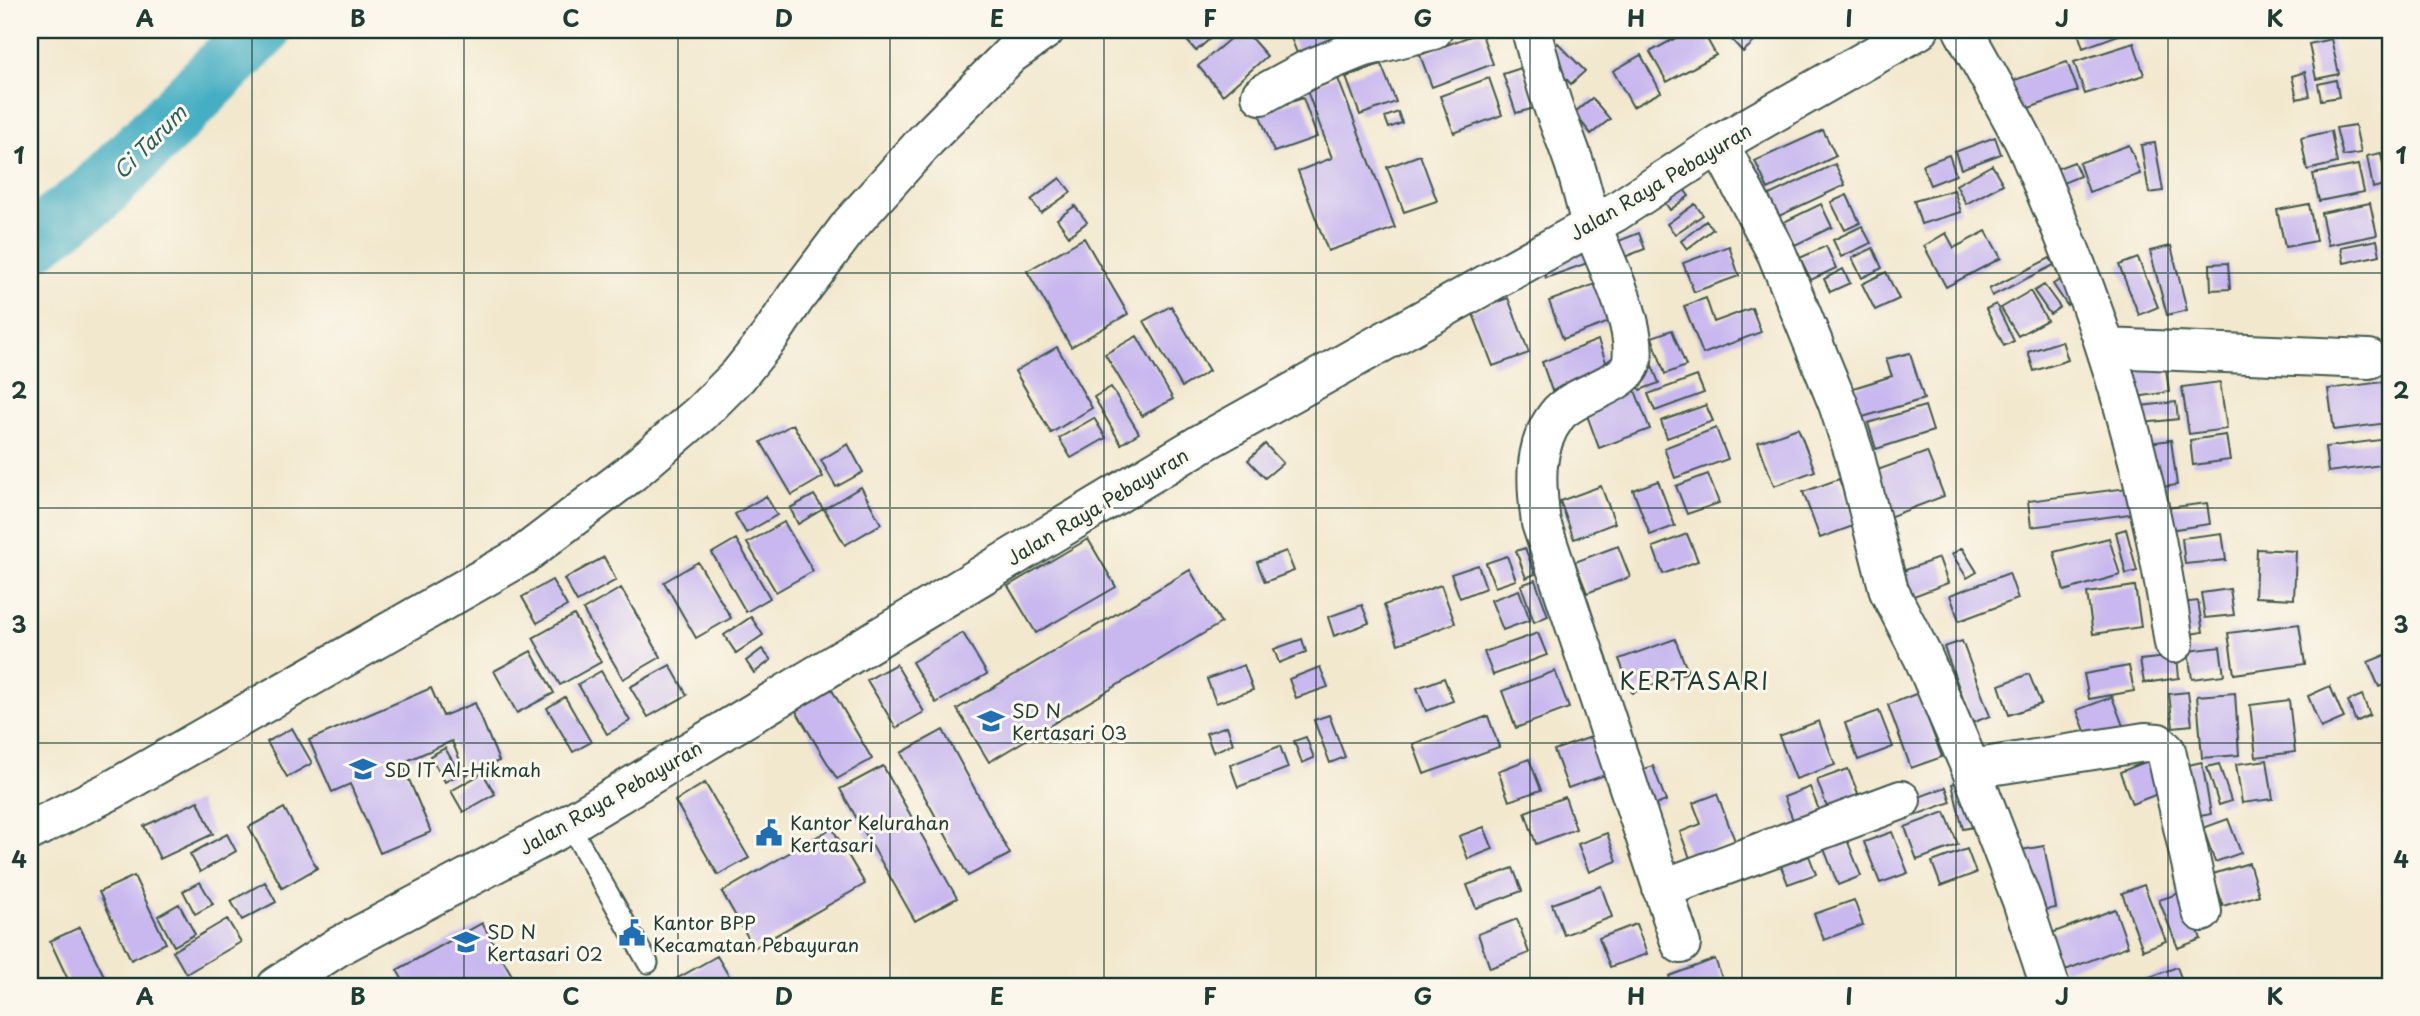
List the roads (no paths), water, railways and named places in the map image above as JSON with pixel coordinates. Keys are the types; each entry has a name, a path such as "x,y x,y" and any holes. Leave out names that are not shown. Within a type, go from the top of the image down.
{"street":[{"path":"30,831 112,790 522,556 631,473 701,413 738,376 851,225 926,141 1011,54 1045,30"},
{"path":"1261,95 1307,70 1361,48 1433,30"},
{"path":"1531,30 1549,95 1572,156 1592,224 1626,314 1632,363 1623,376 1558,413 1546,432 1538,458 1537,492 1541,523 1681,944"},
{"name":"Jalan Raya Pebayuran","path":"277,986 339,946 569,824 1202,443 1614,214 1719,144 1919,30"},
{"path":"1963,30 2024,143 2067,241 2106,348 2150,508 2174,643"},
{"path":"1719,144 1777,254 1833,392 1854,453 1889,591 1923,657 1971,769 2022,901 2050,986"},
{"path":"2106,348 2369,359"},
{"path":"1971,769 2145,742 2158,743 2166,751 2202,912"},
{"path":"1662,889 1901,800"}],"lane":[{"path":"569,824 648,963"}],"waterway":[{"name":"Ci Tarum","path":"30,243 96,194 260,30"}],"place":[{"name":"SD N Kertasari 03","path":"991,721"},
{"name":"SD IT Al-Hikmah","path":"363,769"},
{"name":"Kantor Kelurahan Kertasari","path":"769,833"},
{"name":"Kantor BPP Kecamatan Pebayuran","path":"632,933"},
{"name":"SD N Kertasari 02","path":"466,942"}],"district":[{"name":"KERTASARI","path":"1695,680"}]}
